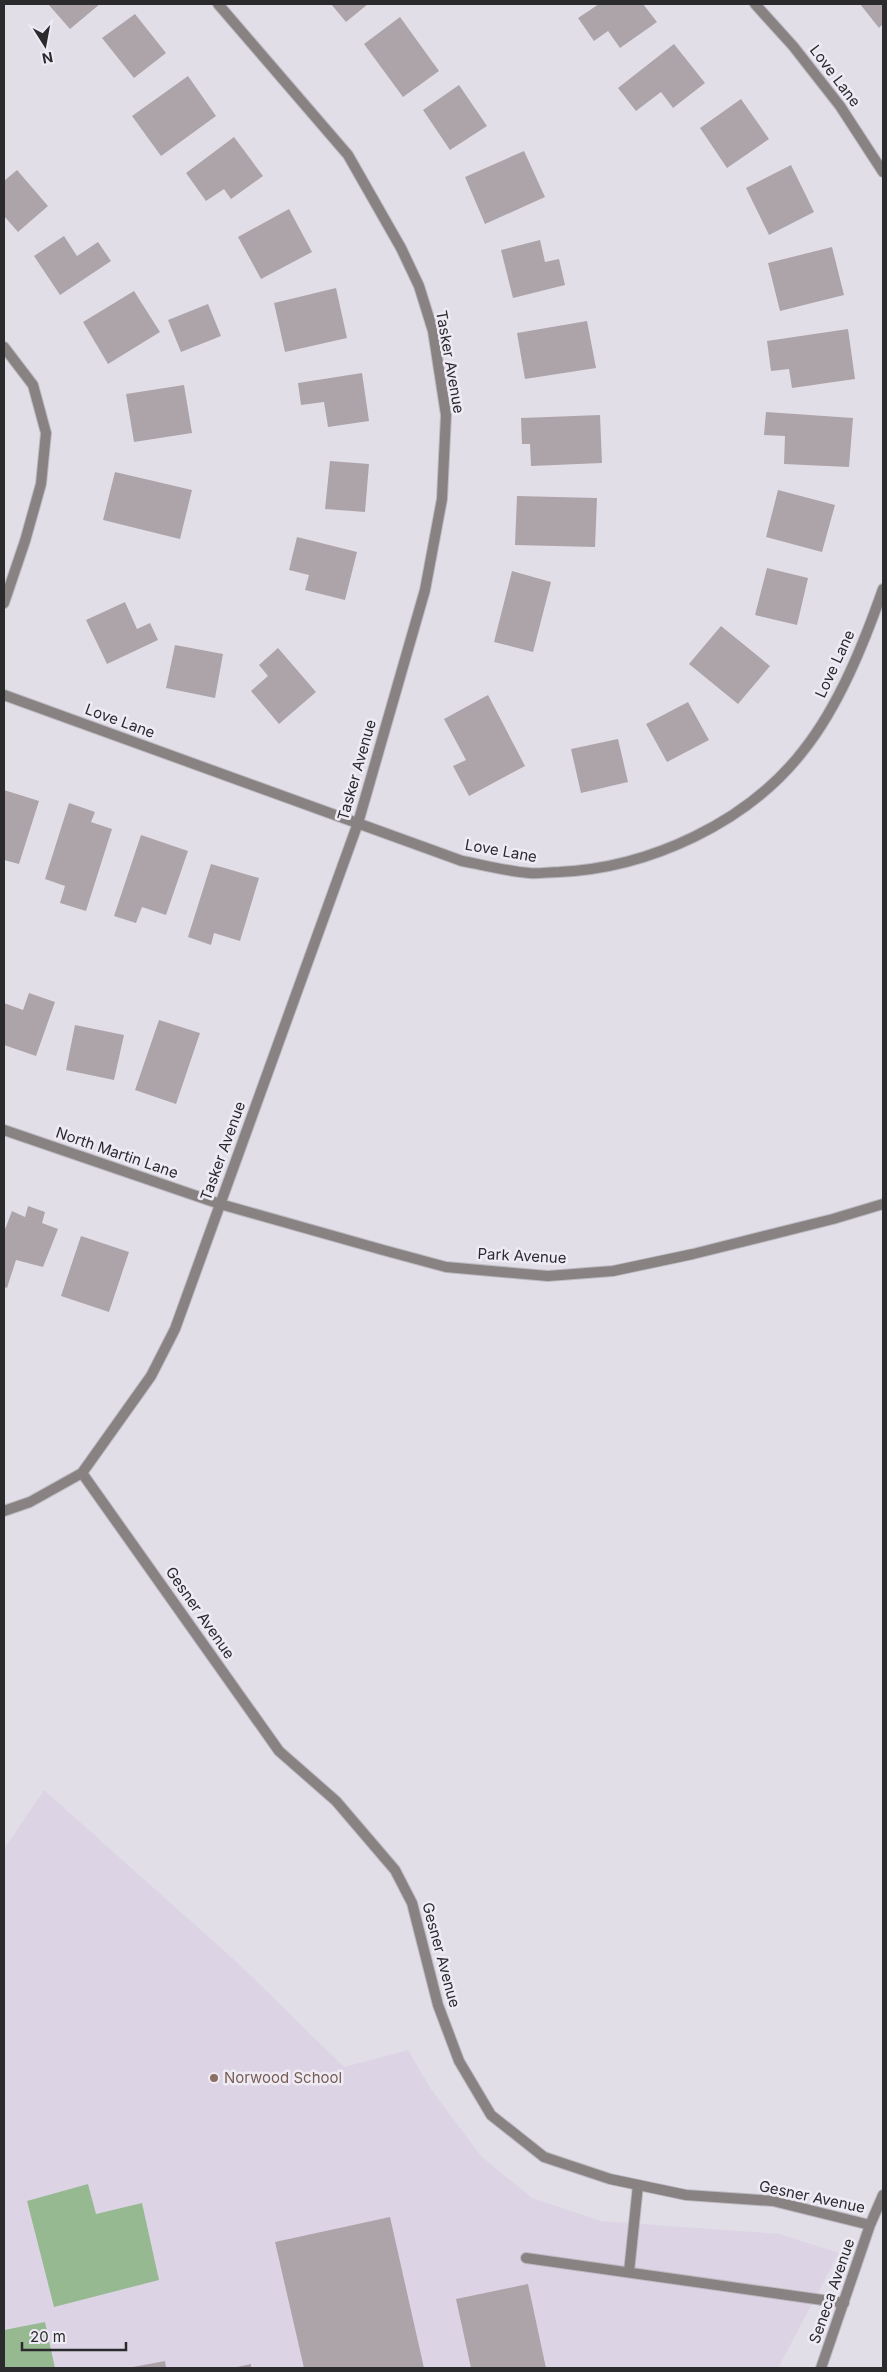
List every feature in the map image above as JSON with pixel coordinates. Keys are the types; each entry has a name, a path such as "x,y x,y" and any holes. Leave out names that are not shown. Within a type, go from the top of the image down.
{"street":[{"name":"Tasker Avenue","path":"4,1511 30,1502 82,1473 151,1376 175,1328 358,823 425,590 442,499 446,415 433,331 420,286 401,248 348,155 218,4"},
{"name":"Love Lane","path":"755,4 793,46 840,106 883,172"},
{"path":"4,347 33,385 46,433 41,484 25,541 4,603"},
{"name":"Love Lane","path":"4,695 462,861 530,873 572,871 618,865 696,836 752,801 779,779 804,751 839,694 883,589"},
{"name":"North Martin Lane","path":"4,1130 220,1204"},
{"name":"Park Avenue","path":"220,1204 446,1266 548,1276 613,1271 693,1254 833,1219 883,1204"},
{"name":"Gesner Avenue","path":"82,1473 280,1751 336,1801 396,1870 412,1903 438,2005 459,2061 491,2115 544,2157 610,2179 686,2195 773,2202 870,2225"},
{"path":"628,2272 638,2185"},
{"name":"Seneca Avenue","path":"822,2368 870,2225 883,2195"},
{"path":"526,2258 844,2303"}],"shaded area":[{"name":"Norwood School","path":"44,1790 240,1965 344,2067 408,2050 431,2089 481,2156 532,2198 601,2221 780,2234 839,2253 778,2368 4,2368 4,1849"}],"green space":[{"path":"88,2184 96,2214 142,2203 159,2280 54,2307 27,2201"},
{"path":"45,2322 55,2368 4,2368 4,2330"}],"building":[{"path":"48,4 100,4 70,29"},
{"path":"331,4 368,4 346,22"},
{"path":"599,4 643,4 657,22 620,48 608,31 594,41 578,18"},
{"path":"860,4 883,4 883,24 879,28"},
{"path":"135,14 166,53 134,78 102,38"},
{"path":"400,17 439,71 403,97 364,44"},
{"path":"674,44 705,83 673,108 661,92 636,111 618,88"},
{"path":"188,76 216,116 161,156 132,116"},
{"path":"459,85 487,126 450,150 423,110"},
{"path":"741,99 769,139 727,168 700,128"},
{"path":"234,137 263,176 231,199 224,189 206,201 186,173"},
{"path":"524,151 545,197 485,224 465,177"},
{"path":"791,165 814,212 769,235 746,188"},
{"path":"17,170 48,206 18,232 4,216 4,181"},
{"path":"289,209 312,252 261,279 238,237"},
{"path":"64,236 77,256 98,242 111,261 60,295 34,256"},
{"path":"540,240 545,262 559,259 565,285 513,298 501,250"},
{"path":"832,247 844,295 780,311 768,263"},
{"path":"336,288 347,338 285,352 274,303"},
{"path":"134,291 160,332 108,364 83,322"},
{"path":"208,304 221,336 181,352 168,320"},
{"path":"587,321 596,368 525,379 517,333"},
{"path":"848,329 855,379 792,388 789,369 771,371 767,341"},
{"path":"362,373 369,421 328,427 324,402 301,405 298,383"},
{"path":"184,385 192,433 134,442 126,394"},
{"path":"766,412 853,418 849,467 784,464 785,436 764,435"},
{"path":"600,415 602,463 531,466 530,444 522,444 521,418"},
{"path":"330,461 369,464 365,512 325,509"},
{"path":"115,472 192,490 180,539 103,520"},
{"path":"778,490 835,505 822,552 766,537"},
{"path":"517,496 597,498 595,547 515,545"},
{"path":"297,537 357,552 345,600 305,590 309,575 289,570"},
{"path":"767,568 808,578 797,625 755,615"},
{"path":"512,571 551,582 533,652 494,642"},
{"path":"125,602 137,629 150,623 158,640 107,664 86,620"},
{"path":"721,626 770,666 738,704 689,664"},
{"path":"175,645 223,654 215,698 166,688"},
{"path":"278,648 316,692 279,724 251,691 268,676 259,665"},
{"path":"488,695 525,766 469,796 453,766 466,760 444,719"},
{"path":"688,702 709,740 667,762 646,724"},
{"path":"618,739 628,782 581,793 571,749"},
{"path":"4,790 39,801 19,864 4,860"},
{"path":"69,803 95,812 91,822 112,829 86,911 60,903 65,886 45,879"},
{"path":"141,835 188,851 166,915 142,907 136,923 114,916"},
{"path":"211,864 259,878 240,941 214,933 211,945 188,937"},
{"path":"29,993 55,1002 36,1056 4,1045 4,1003 23,1010"},
{"path":"159,1020 200,1033 176,1104 135,1090"},
{"path":"75,1025 124,1035 114,1080 66,1070"},
{"path":"28,1206 45,1212 42,1223 58,1229 43,1267 16,1260 7,1288 4,1287 4,1232 12,1211 25,1217"},
{"path":"81,1236 129,1252 109,1312 61,1296"},
{"path":"390,2217 424,2368 304,2368 275,2242"},
{"path":"528,2284 546,2368 471,2368 456,2299"},
{"path":"165,2361 166,2368 133,2368 133,2367"},
{"path":"251,2364 251,2368 237,2368 237,2367"}],"place":[{"name":"Norwood School","path":"214,2078"}]}
